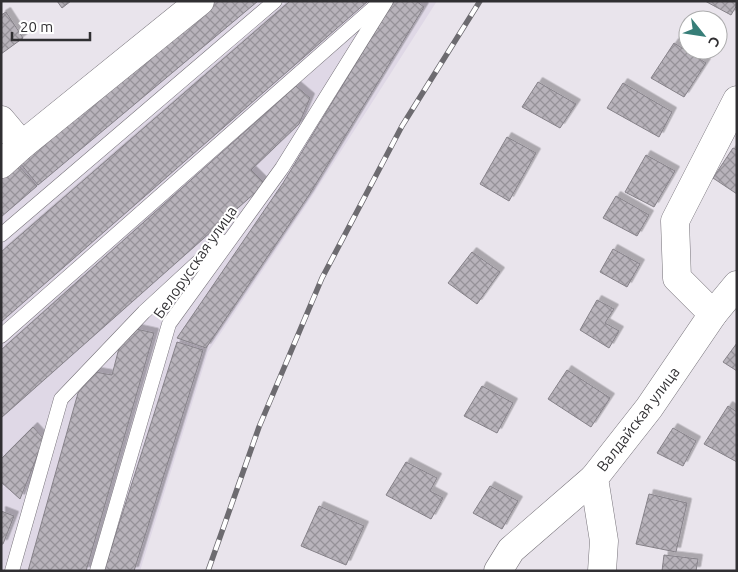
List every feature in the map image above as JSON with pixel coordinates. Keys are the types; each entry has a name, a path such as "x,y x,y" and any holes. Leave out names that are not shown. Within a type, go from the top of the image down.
{"street":[{"path":"1,164 200,1"},
{"path":"713,314 677,278 675,222 737,100"},
{"path":"1,120 22,145"},
{"name":"Валдайская улица","path":"602,571 604,541 594,478 649,408 713,314 737,286"},
{"path":"498,571 511,550 594,478"}],"lane":[{"path":"1,235 276,1"},
{"path":"1,336 381,1"},
{"name":"Белорусская улица","path":"97,571 169,324 282,168 386,1"},
{"path":"12,571 61,399 144,312 244,220"}],"shaded area":[{"path":"210,1 437,1 311,198 208,352 140,571 1,571 1,177"}],"building":[{"path":"57,1 71,1 62,8"},
{"path":"214,1 258,1 38,185 20,163"},
{"path":"290,1 368,1 1,322 1,252"},
{"path":"394,1 416,1 424,7 309,195 206,348 177,338 283,183"},
{"path":"705,1 737,1 737,5 731,15 728,13 728,10 722,10"},
{"path":"6,12 23,38 1,54 1,15"},
{"path":"674,43 678,46 678,60 701,60 706,63 684,97 651,78"},
{"path":"538,82 576,104 560,128 522,107"},
{"path":"623,83 672,112 659,137 607,108"},
{"path":"296,86 310,98 299,124 251,170 265,184 1,418 1,350"},
{"path":"507,137 536,153 509,201 480,184"},
{"path":"733,148 737,150 737,194 713,178"},
{"path":"646,155 675,171 654,207 625,192"},
{"path":"18,165 37,186 1,217 1,179"},
{"path":"616,196 649,215 637,236 603,218"},
{"path":"613,249 640,264 627,287 600,272"},
{"path":"472,252 500,272 477,304 448,283"},
{"path":"597,300 614,309 605,323 619,331 609,348 580,330"},
{"path":"136,329 154,333 86,571 28,571 78,393 95,372 112,375 119,348"},
{"path":"177,342 203,350 134,571 104,571"},
{"path":"737,343 737,371 723,362"},
{"path":"567,370 610,398 591,427 548,399"},
{"path":"482,386 513,403 497,433 464,416"},
{"path":"728,406 737,412 737,462 704,444"},
{"path":"33,427 44,439 20,499 1,482 1,459"},
{"path":"673,428 696,441 683,466 657,453"},
{"path":"406,462 437,478 430,491 443,498 431,519 386,495"},
{"path":"490,486 518,501 502,529 473,513"},
{"path":"649,494 687,503 676,552 636,544"},
{"path":"319,506 364,526 346,565 301,546"},
{"path":"1,511 14,516 3,544 1,544"},
{"path":"664,555 698,559 696,571 662,571"}],"railway":[{"path":"208,571 259,427 322,278 402,126 480,1"}]}
